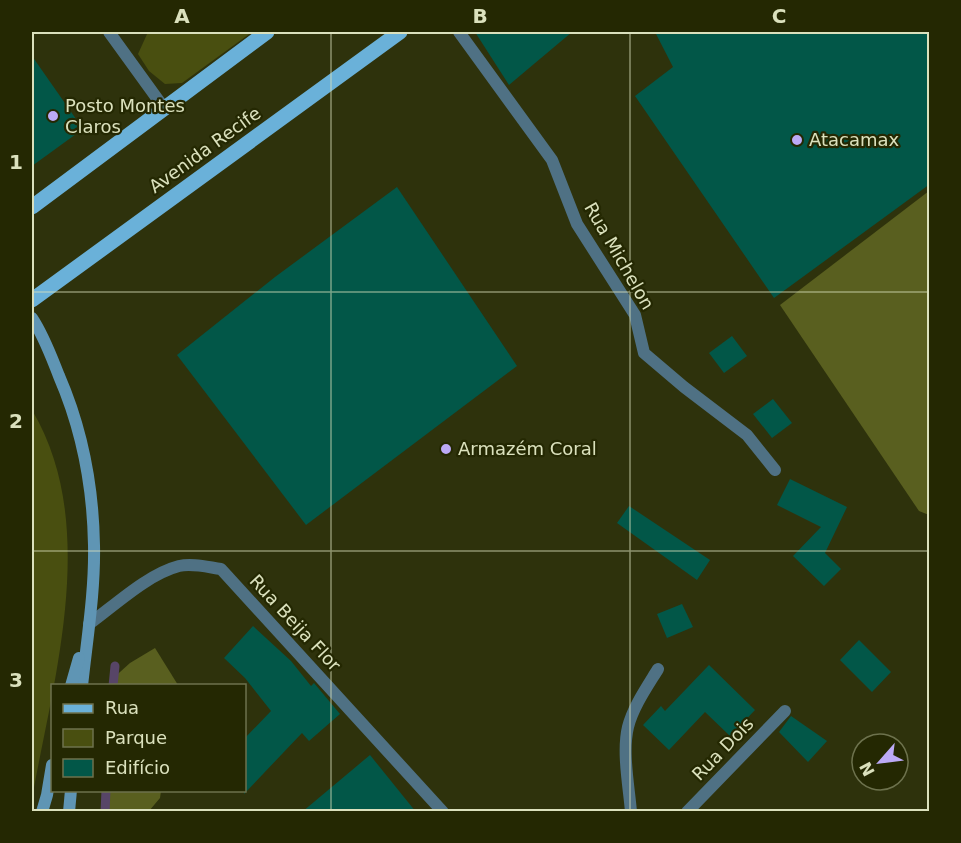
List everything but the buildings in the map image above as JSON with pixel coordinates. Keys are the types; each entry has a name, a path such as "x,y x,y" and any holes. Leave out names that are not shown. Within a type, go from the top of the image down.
{"main road":[{"path":"32,207 267,32"},
{"name":"Avenida Recife","path":"32,300 400,32"},
{"path":"32,318 70,400 92,496 94,547 82,684"},
{"path":"71,684 89,624"},
{"path":"42,812 51,771"},
{"path":"69,812 71,792"}],"street":[{"path":"109,32 164,108"},
{"name":"Rua Michelon","path":"459,32 552,160 577,224 635,315 644,353 747,435 775,470"},
{"name":"Rua Beija Flor","path":"89,624 151,579 165,572 180,566 221,569 443,812"},
{"path":"631,812 627,729 636,707 658,669"},
{"name":"Rua Dois","path":"687,812 785,711"}],"green space":[{"path":"148,32 252,32 182,83 165,84 149,71 138,54"},
{"path":"929,191 929,515 919,511 780,305"},
{"path":"32,410 52,454 64,502 68,551 66,601 60,652 54,684 51,684 51,702 32,798"},
{"path":"155,648 177,684 110,684 110,681 130,663"},
{"path":"104,792 161,792 160,798 149,811 103,811"}],"waterway":[{"path":"113,684 115,666"},
{"path":"105,812 106,792"}],"place":[{"name":"Posto Montes Claros","path":"53,116"},
{"name":"Atacamax","path":"797,140"},
{"name":"Armazém Coral","path":"446,449"}]}
